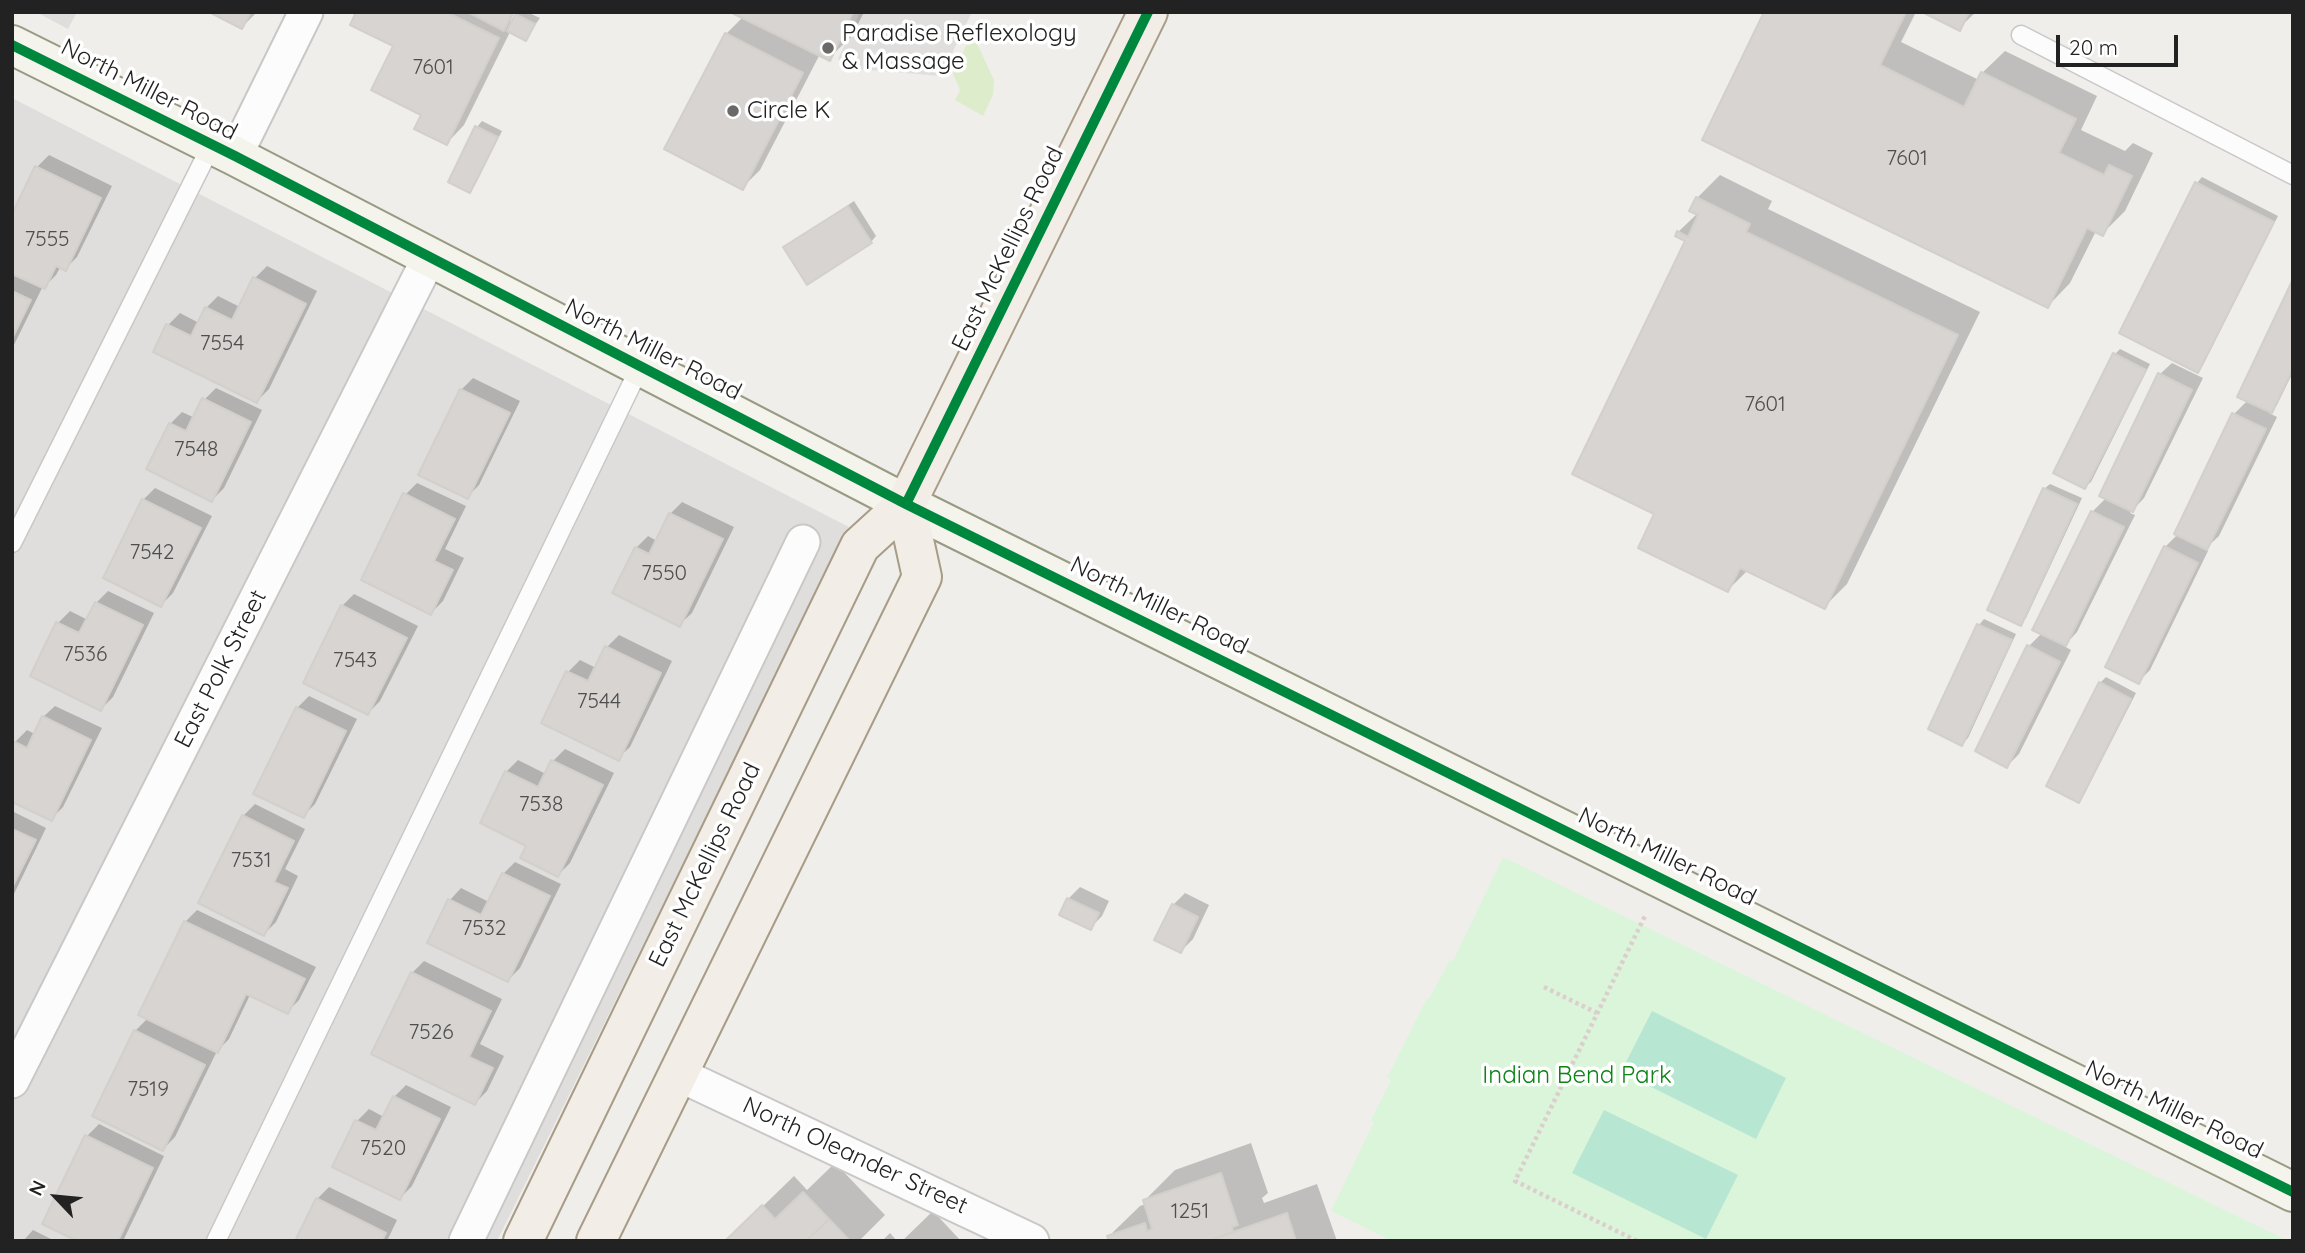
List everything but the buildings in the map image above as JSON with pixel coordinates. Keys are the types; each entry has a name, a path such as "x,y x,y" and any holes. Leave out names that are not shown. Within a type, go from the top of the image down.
{"main road":[{"name":"East McKellips Road","path":"523,1241 860,546 906,504 1148,12"},
{"path":"596,1241 922,577 906,504"}],"street":[{"path":"223,150 306,12"},
{"name":"North Miller Road","path":"12,45 223,150 906,504 2293,1192"},
{"name":"East Polk Street","path":"12,1081 429,258"},
{"path":"466,1241 803,542"},
{"name":"North Oleander Street","path":"678,1073 1032,1241"}],"lane":[{"path":"2021,35 2293,175"},
{"path":"12,543 223,150"},
{"path":"216,1241 640,367"}],"path":[{"path":"1637,1241 1514,1181 1663,879"},
{"path":"1544,988 1597,1013"}],"shaded area":[{"path":"36,12 77,12 68,29"},
{"path":"860,12 972,12 941,76 857,69 838,59"},
{"path":"12,98 849,527 497,1241 12,1241"}],"green space":[{"path":"972,33 994,80 993,95 983,116 955,100 960,90 953,74"},
{"name":"Indian Bend Park","path":"1503,857 2288,1241 1392,1241 1331,1211 1374,1122 1371,1120 1391,1080 1387,1078 1427,998 1429,999 1450,960 1453,961"},
{"path":"1652,1011 1786,1078 1756,1139 1621,1072"},
{"path":"1604,1110 1738,1175 1706,1239 1572,1173"}],"cycle path":[{"path":"906,504 1148,12"},
{"path":"12,45 235,156 906,504 2293,1192"}],"place":[{"name":"Paradise Reflexology & Massage","path":"828,48"},
{"name":"Circle K","path":"733,111"}]}
